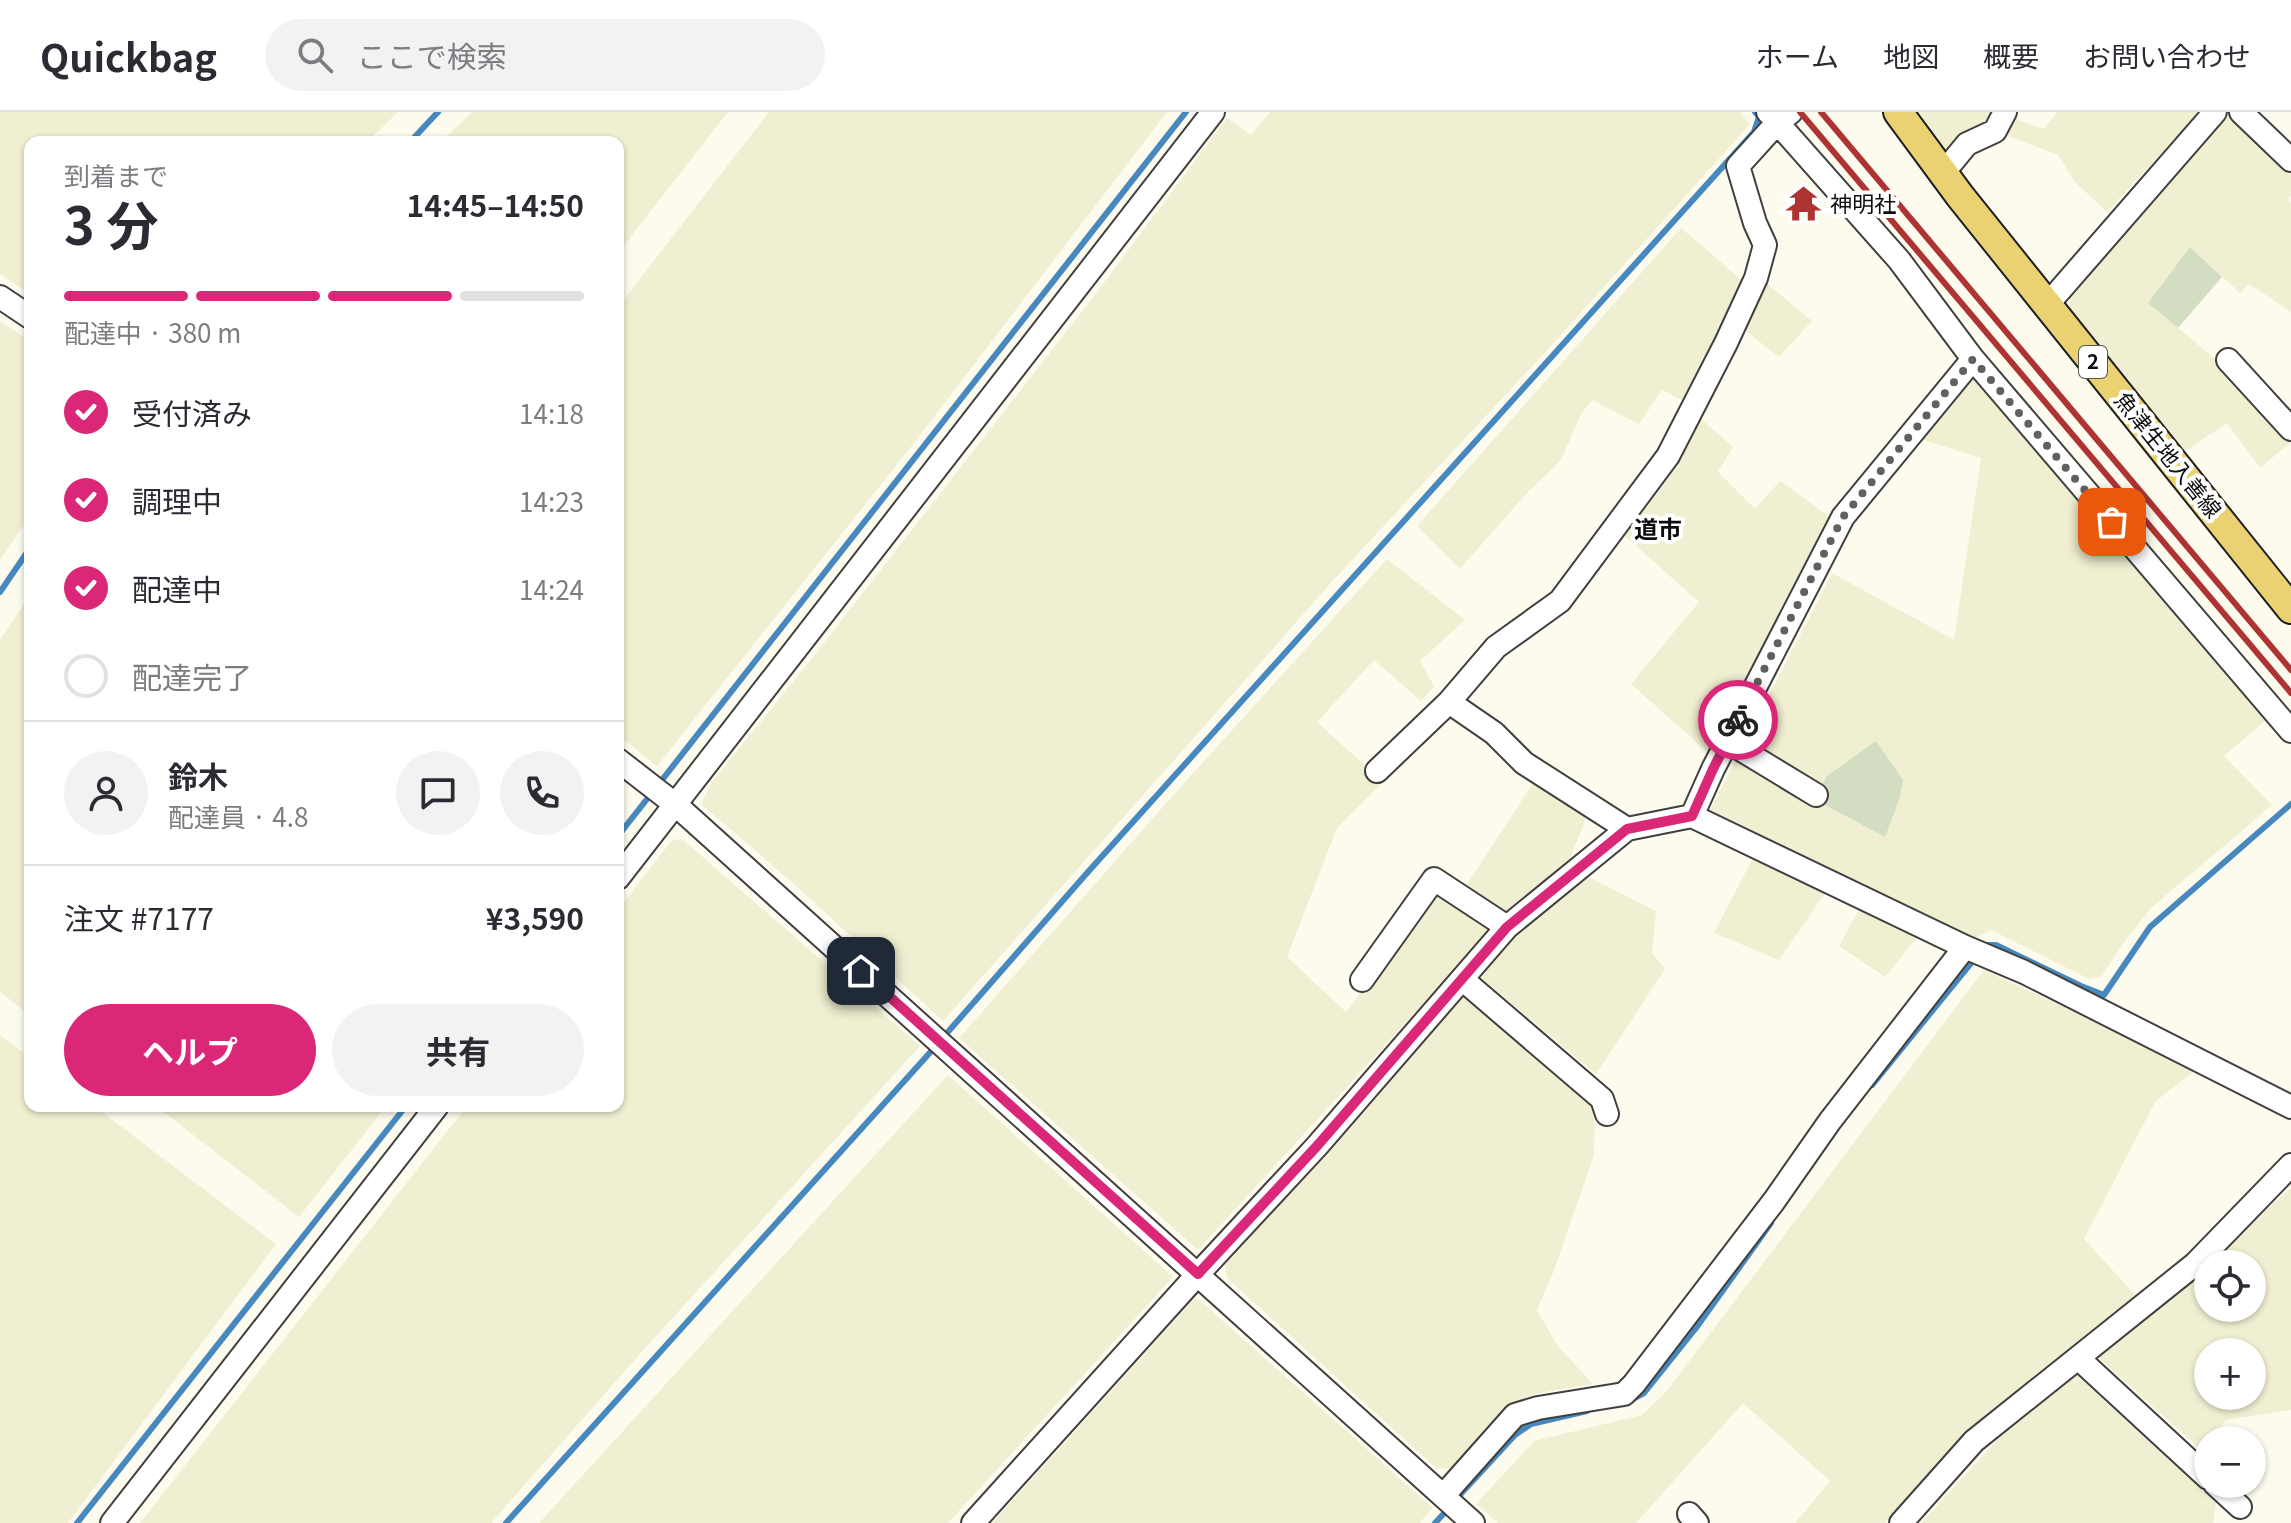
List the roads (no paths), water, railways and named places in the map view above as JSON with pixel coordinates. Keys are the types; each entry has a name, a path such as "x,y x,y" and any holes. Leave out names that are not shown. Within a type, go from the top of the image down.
{"main road":[{"name":"魚津生地入善線","path":"1898,112 2047,305 2287,595"}],"street":[{"path":"624,870 1213,112"},
{"path":"1943,173 1967,144 1995,131 2005,112"},
{"path":"2047,305 2215,112"},
{"path":"2241,112 2287,148"},
{"path":"1377,771 1449,702 1496,647 1560,601 1668,456 1756,278 1765,245 1738,166 1779,116 1899,260 1973,359 2291,731"},
{"path":"0,297 24,313"},
{"path":"1692,816 1727,741 1843,517 1973,359"},
{"path":"2228,360 2291,429"},
{"path":"1449,702 1494,733 1524,763 1627,829"},
{"path":"1727,741 1816,795"},
{"path":"624,765 676,805 1473,1523"},
{"path":"973,1523 1317,1146 1507,927 1627,829 1692,816 1965,947 2024,972 2291,1107"},
{"path":"1362,980 1434,879 1507,927"},
{"path":"1443,1496 1515,1415 1538,1408 1624,1394 1634,1384 1774,1201 1830,1121 1965,947"},
{"path":"1462,979 1602,1099 1607,1114"},
{"path":"112,1523 432,1112"},
{"path":"1901,1523 1974,1441 2195,1264 2291,1165"},
{"path":"2078,1358 2194,1465"},
{"path":"2230,1498 2240,1507"}],"waterway":[{"path":"416,136 438,112"},
{"path":"624,828 1186,112"},
{"path":"506,1523 1754,132 1759,117 1755,112"},
{"path":"0,592 24,557"},
{"path":"1983,948 1996,945 2104,995 2150,927 2291,804"},
{"path":"1872,1085 1976,957"},
{"path":"77,1523 401,1112"},
{"path":"1629,1401 1644,1393 1696,1328 1771,1223"},
{"path":"1456,1499 1515,1435 1531,1424 1587,1411"},
{"path":"1435,1523 1449,1508"}],"railway":[{"path":"1800,112 2291,693"},
{"path":"1821,112 2291,670"}],"place":[{"name":"神明社","path":"1804,204"}],"district":[{"name":"道市","path":"1658,530"}]}
